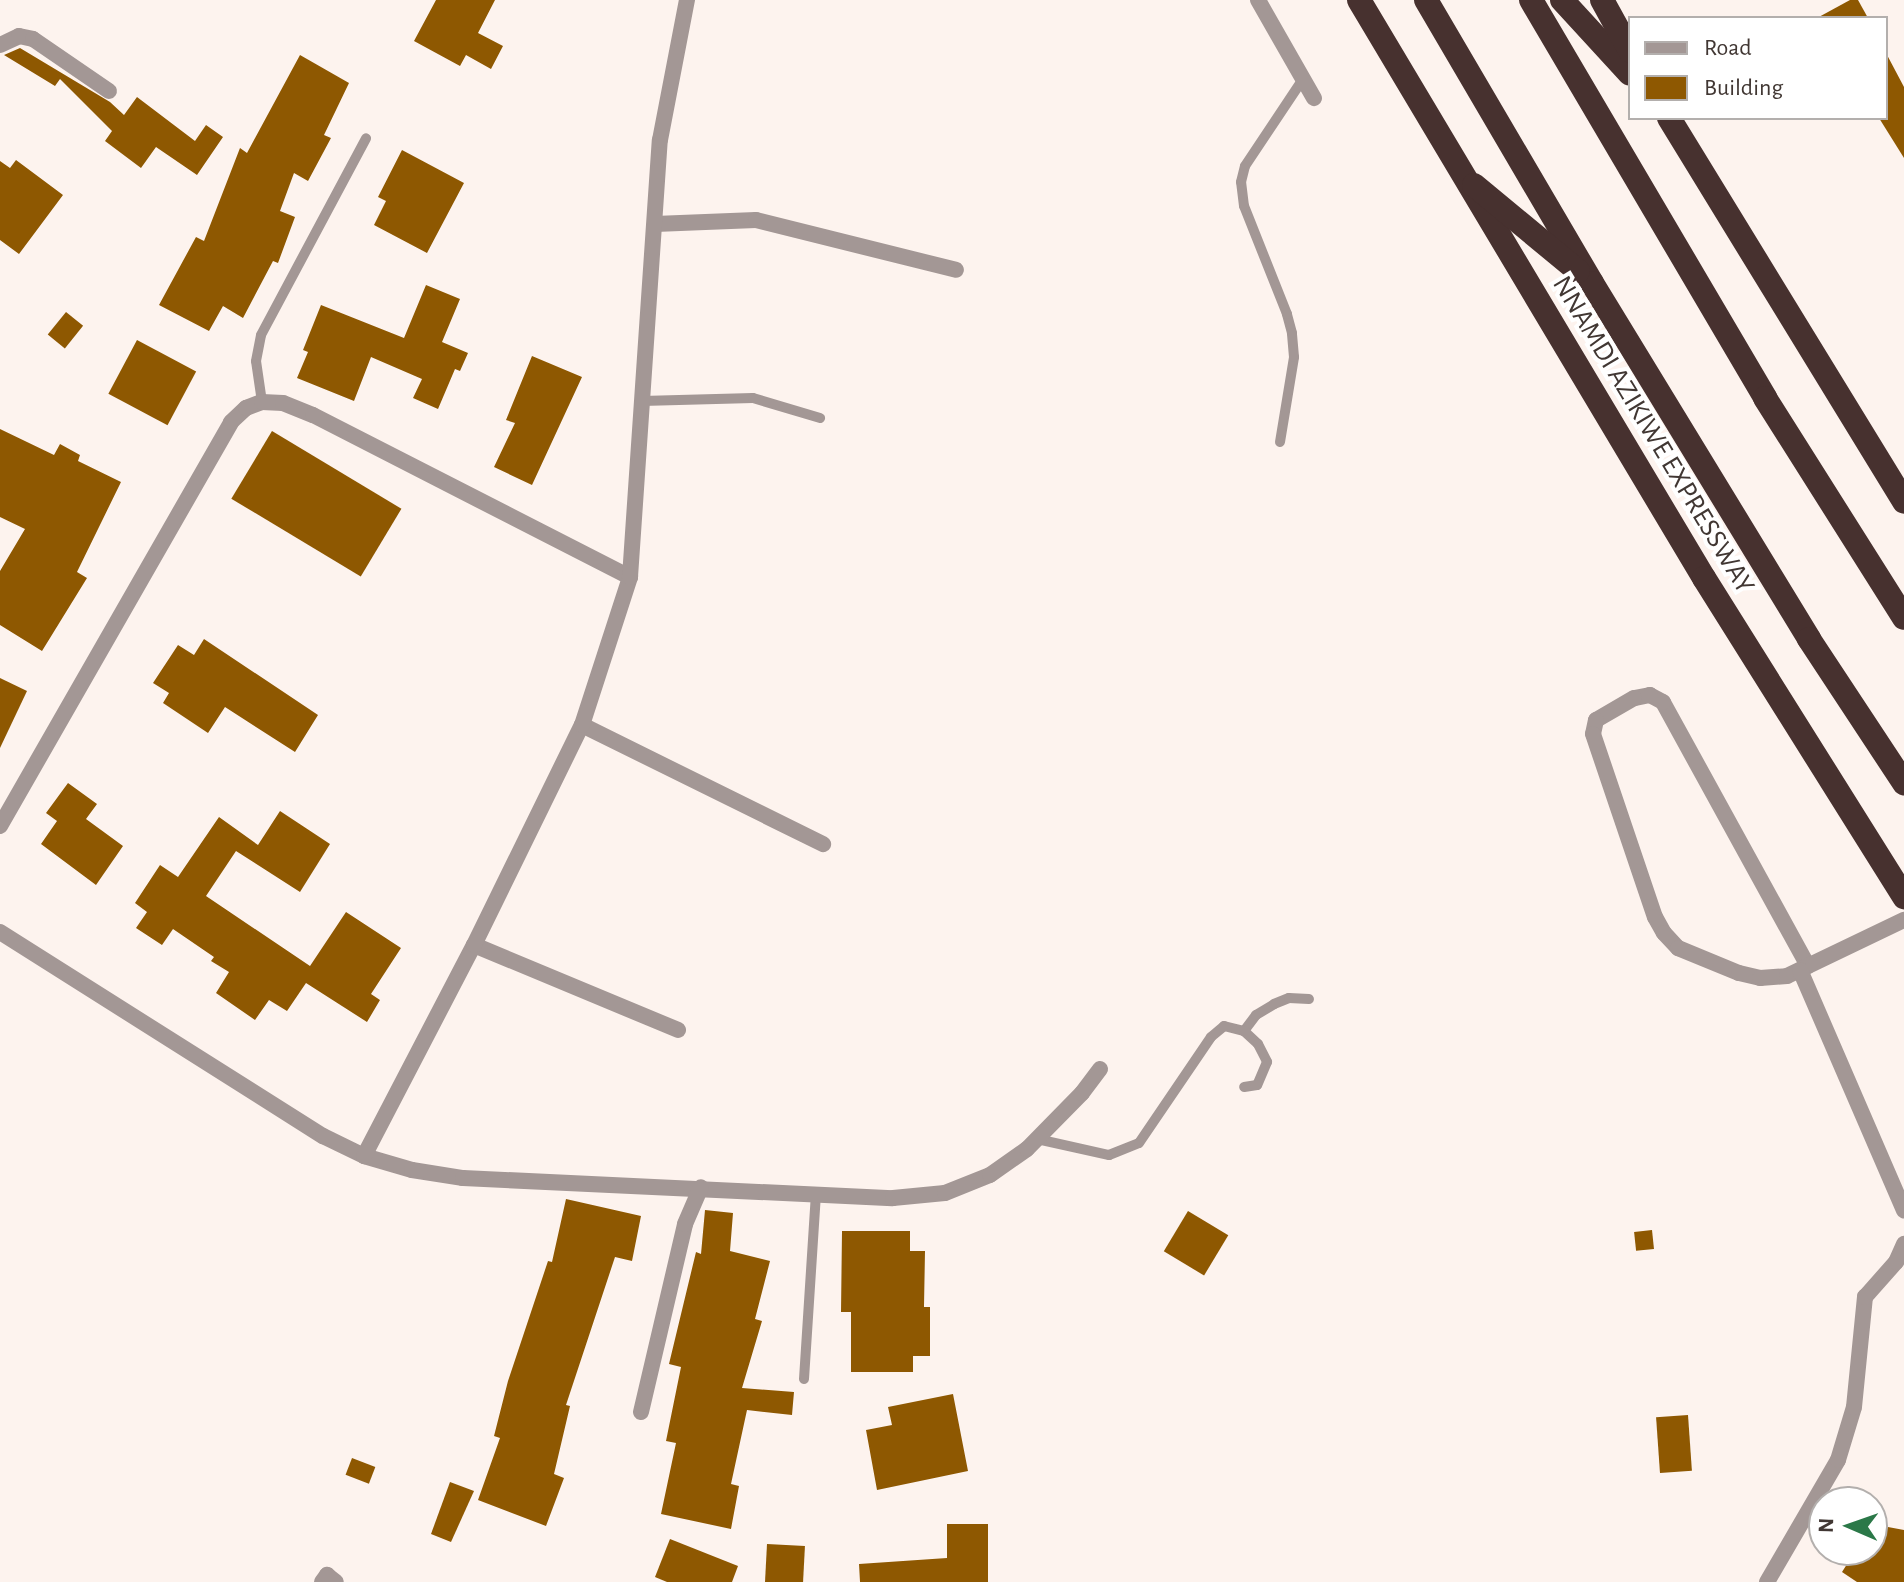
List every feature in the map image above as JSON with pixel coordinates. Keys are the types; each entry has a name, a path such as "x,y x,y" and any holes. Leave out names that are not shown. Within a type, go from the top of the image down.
{"highway":[{"name":"NNAMDI AZIKIWE EXPRESSWAY","path":"1359,0 1704,578 1901,892 1904,917"},
{"name":"NNAMDI AZIKIWE EXPRESSWAY","path":"1426,0 1592,283 1809,639 1904,783"},
{"path":"1531,0 1765,398 1904,618"},
{"path":"1562,0 1628,72"},
{"path":"1602,0 1628,47"},
{"path":"1670,120 1904,502"},
{"path":"1460,173 1592,283"}],"street":[{"path":"364,1156 474,945 582,725 630,577 664,114 687,0"},
{"path":"1258,0 1314,98"},
{"path":"0,45 19,36 33,39 109,91"},
{"path":"655,224 756,220 956,270"},
{"path":"0,826 231,422 246,408 262,402 283,403 313,415 630,577"},
{"path":"1904,917 1804,968 1787,976 1760,978 1739,973 1678,948 1664,933 1593,734 1596,720 1634,698 1650,695 1663,702 1804,968 1904,1210"},
{"path":"582,725 823,844"},
{"path":"0,932 323,1136 364,1156 412,1170 463,1178 893,1198 945,1193 990,1175 1037,1139 1082,1093 1100,1069"},
{"path":"474,945 678,1030"},
{"path":"641,1412 685,1224 701,1187"},
{"path":"1767,1582 1838,1460 1854,1407 1865,1297 1896,1262 1904,1244"},
{"path":"322,1582 327,1575 336,1582"}],"lane":[{"path":"1280,442 1294,357 1292,333 1244,206 1241,182 1245,166 1303,79"},
{"path":"262,402 256,361 261,335 366,138"},
{"path":"642,401 753,398 820,418"},
{"path":"1244,1031 1256,1015 1274,1004 1289,998 1309,999"},
{"path":"1037,1139 1064,1143 1090,1153 1121,1152 1139,1143 1211,1037 1224,1026 1244,1031 1258,1044 1267,1062 1257,1085 1244,1087"},
{"path":"804,1379 816,1195"}],"building":[{"path":"436,0 495,0 478,33 503,46 491,69 466,55 460,66 414,41"},
{"path":"1850,0 1858,0 1867,16 1821,16"},
{"path":"20,48 110,102 124,115 137,97 195,141 206,125 223,137 197,175 156,147 141,168 105,141 112,131 60,79 55,86 4,55"},
{"path":"300,55 349,83 324,135 331,138 308,181 294,173 280,211 295,217 278,263 273,261 243,318 223,306 209,331 159,305 196,237 204,241 240,148 247,153"},
{"path":"1888,57 1904,87 1904,158 1880,120 1888,120"},
{"path":"402,150 464,183 427,253 374,225 386,201 378,197"},
{"path":"16,160 63,195 19,254 0,240 0,161 10,168"},
{"path":"426,285 460,299 442,342 468,353 460,371 455,369 438,409 413,398 422,379 371,357 354,401 297,378 308,352 303,350 321,305 404,338"},
{"path":"66,312 83,326 65,348 48,335"},
{"path":"137,340 196,371 168,425 108,394"},
{"path":"532,356 582,377 532,485 494,467 515,423 506,420"},
{"path":"0,429 54,455 60,444 80,455 78,461 121,482 77,572 87,578 42,651 0,625 0,571 25,529 0,517"},
{"path":"272,431 401,509 361,576 231,499"},
{"path":"204,639 318,715 295,752 225,707 208,733 163,703 169,693 153,683 178,645 194,655"},
{"path":"0,678 27,691 0,748"},
{"path":"68,783 97,804 86,819 123,846 96,885 41,844 57,821 46,813"},
{"path":"280,811 330,844 300,892 236,851 206,896 310,966 346,912 401,948 371,994 380,1000 367,1022 306,983 287,1011 269,1000 255,1020 216,993 229,972 211,961 214,957 173,929 162,945 136,928 147,912 135,903 160,865 178,877 219,817 258,845"},
{"path":"566,1199 641,1216 632,1261 615,1257 566,1405 570,1406 554,1474 564,1478 546,1526 478,1500 500,1438 494,1436 508,1381 548,1261 552,1262"},
{"path":"705,1210 733,1213 730,1251 770,1261 755,1319 762,1321 742,1388 794,1392 792,1415 747,1410 731,1484 739,1486 731,1529 661,1514 676,1443 666,1441 681,1367 669,1364 696,1252 701,1254"},
{"path":"1188,1211 1228,1235 1204,1275 1164,1251"},
{"path":"1652,1230 1654,1249 1636,1251 1634,1232"},
{"path":"842,1231 910,1231 910,1251 925,1251 924,1307 930,1307 930,1356 913,1356 913,1372 851,1372 851,1312 841,1312"},
{"path":"953,1394 968,1471 877,1490 866,1430 892,1425 888,1407"},
{"path":"1688,1415 1692,1471 1660,1473 1656,1417"},
{"path":"352,1458 375,1467 369,1484 346,1475"},
{"path":"450,1482 474,1491 451,1542 431,1534"},
{"path":"947,1524 988,1524 988,1582 860,1582 859,1564 947,1558"},
{"path":"1888,1527 1904,1530 1904,1582 1857,1582 1842,1572 1846,1566 1888,1566"},
{"path":"670,1539 738,1566 732,1582 667,1582 655,1577"},
{"path":"767,1544 805,1546 803,1582 765,1582"}]}
